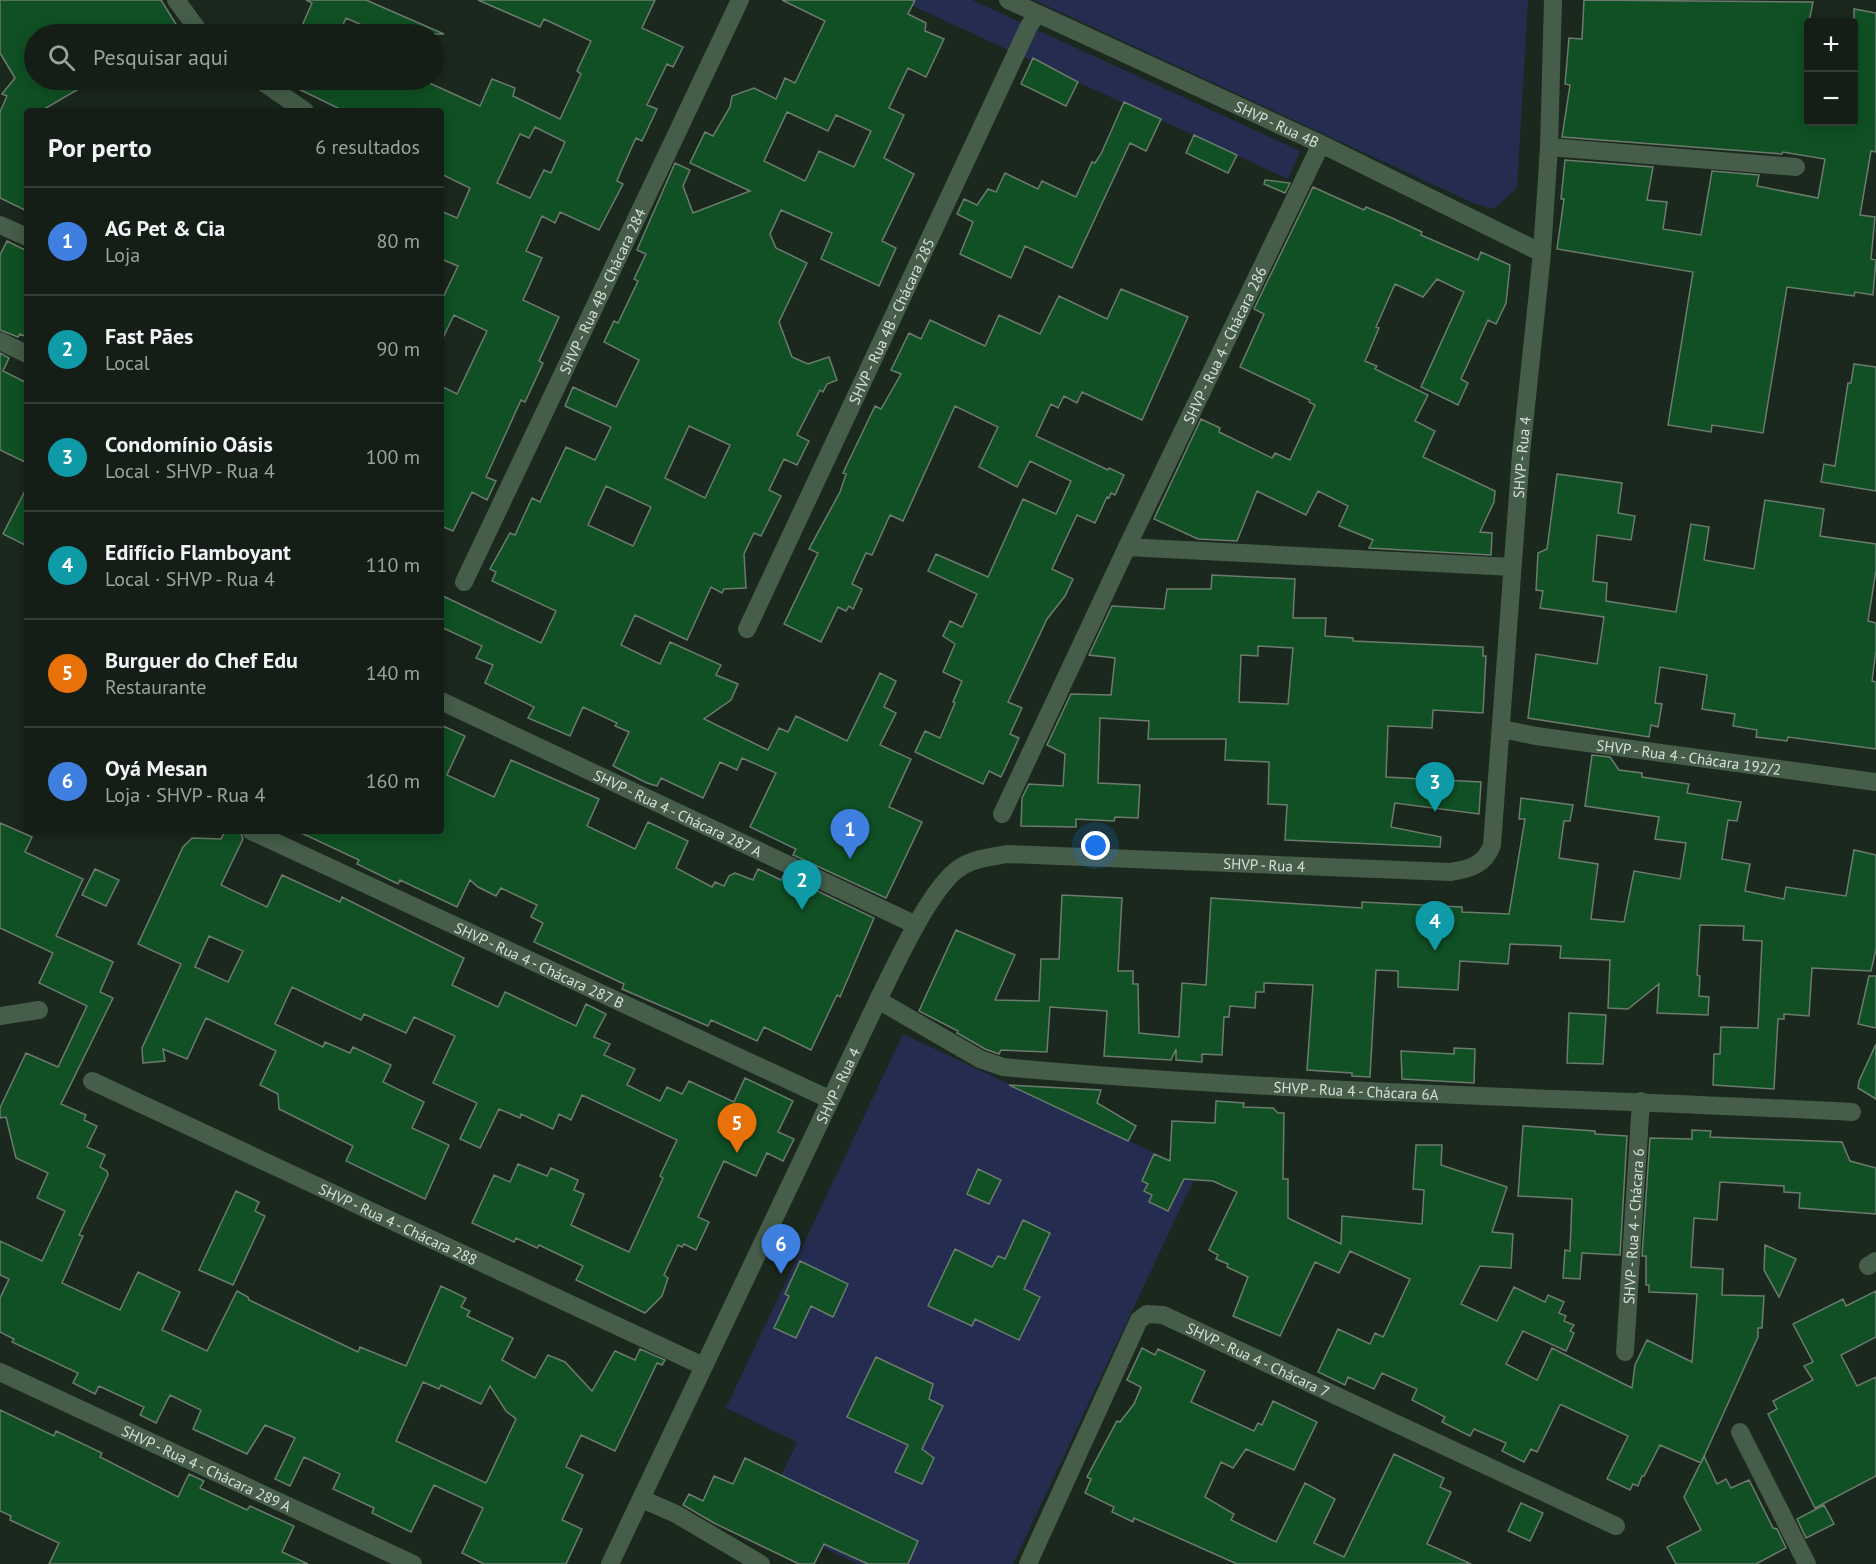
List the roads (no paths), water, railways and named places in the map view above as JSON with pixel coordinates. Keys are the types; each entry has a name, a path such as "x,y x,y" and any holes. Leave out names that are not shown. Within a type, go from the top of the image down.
{"street":[{"path":"176,0 194,24"},
{"name":"SHVP - Rua 4B - Chácara 284","path":"464,582 740,0"},
{"name":"SHVP - Rua 4B","path":"1008,0 1321,144 1542,253"},
{"name":"SHVP - Rua 4","path":"610,1564 878,1000 916,925 948,878 959,868 974,861 1007,854 1450,872 1468,870 1488,857 1492,845 1502,729 1521,454 1542,253 1549,147 1553,0"},
{"name":"SHVP - Rua 4B - Chácara 285","path":"747,629 1025,35 1037,14"},
{"path":"275,90 301,108"},
{"name":"SHVP - Rua 4 - Chácara 286","path":"1002,814 1127,547 1321,144"},
{"path":"1549,147 1796,167"},
{"path":"0,225 24,236"},
{"path":"0,341 24,353"},
{"path":"1127,547 1512,567"},
{"name":"SHVP - Rua 4 - Chácara 287 A","path":"444,702 916,925"},
{"name":"SHVP - Rua 4 - Chácara 192/2","path":"1502,729 1536,736 1876,782"},
{"name":"SHVP - Rua 4 - Chácara 287 B","path":"257,834 829,1099"},
{"name":"SHVP - Rua 4 - Chácara 6A","path":"878,1000 980,1059 1003,1067 1463,1097 1641,1101 1852,1112"},
{"path":"0,1016 39,1010"},
{"name":"SHVP - Rua 4 - Chácara 288","path":"92,1081 703,1366"},
{"name":"SHVP - Rua 4 - Chácara 6","path":"1625,1352 1641,1101"},
{"name":"SHVP - Rua 4 - Chácara 7","path":"1031,1563 1139,1320 1147,1314 1155,1314 1616,1526"},
{"name":"SHVP - Rua 4 - Chácara 289 A","path":"0,1372 413,1564"},
{"path":"1740,1431 1806,1564"},
{"path":"642,1499 676,1514 761,1564"}],"place":[{"name":"Condomínio Oásis","path":"1435,812"},
{"name":"AG Pet & Cia","path":"850,859"},
{"name":"Fast Pães","path":"802,910"},
{"name":"Edifício Flamboyant","path":"1435,951"},
{"name":"Burguer do Chef Edu","path":"737,1153"},
{"name":"Oyá Mesan","path":"781,1274"}]}
